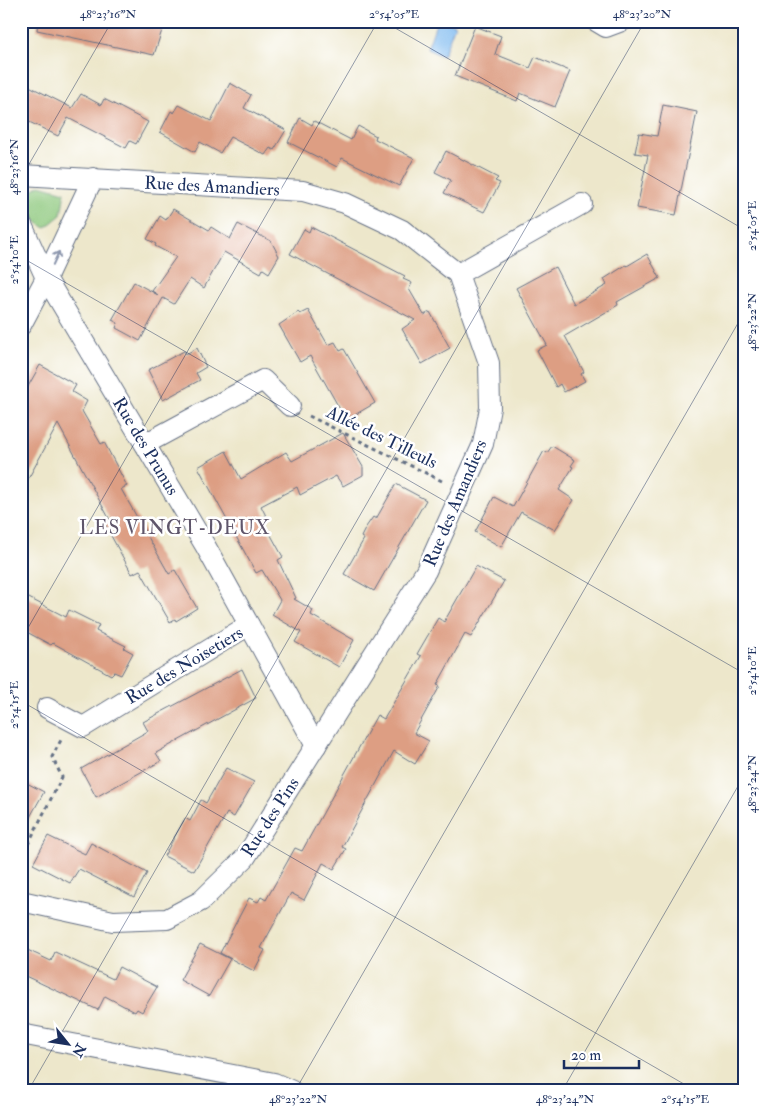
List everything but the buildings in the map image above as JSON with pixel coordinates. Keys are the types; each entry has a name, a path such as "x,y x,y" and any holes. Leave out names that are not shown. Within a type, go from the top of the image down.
{"street":[{"path":"596,21 606,27 622,21"},
{"name":"Rue des Amandiers","path":"21,175 303,191 346,203 402,230 458,274 489,363 490,408 483,444 426,571 316,746"},
{"path":"21,325 94,178"},
{"path":"458,274 582,204"},
{"name":"Rue des Prunus","path":"21,223 46,278 206,547 316,746"},
{"path":"145,444 263,380 290,406"},
{"name":"Rue des Noisetiers","path":"72,721 82,727 249,625"},
{"path":"47,708 72,721"},
{"name":"Rue des Pins","path":"21,901 113,921 167,919 202,901 245,858 316,746"},
{"path":"21,1034 274,1083 292,1091"}],"path":[{"name":"Allée des Tilleuls","path":"290,406 463,492"},
{"path":"21,858 62,777 52,757 72,721"}],"green space":[{"path":"40,185 65,192 61,215 45,228 30,214 24,195"}],"water":[{"path":"437,21 444,21 455,25 443,56 427,49"}],"district":[{"name":"LES VINGT-DEUX","path":"175,527"}]}
